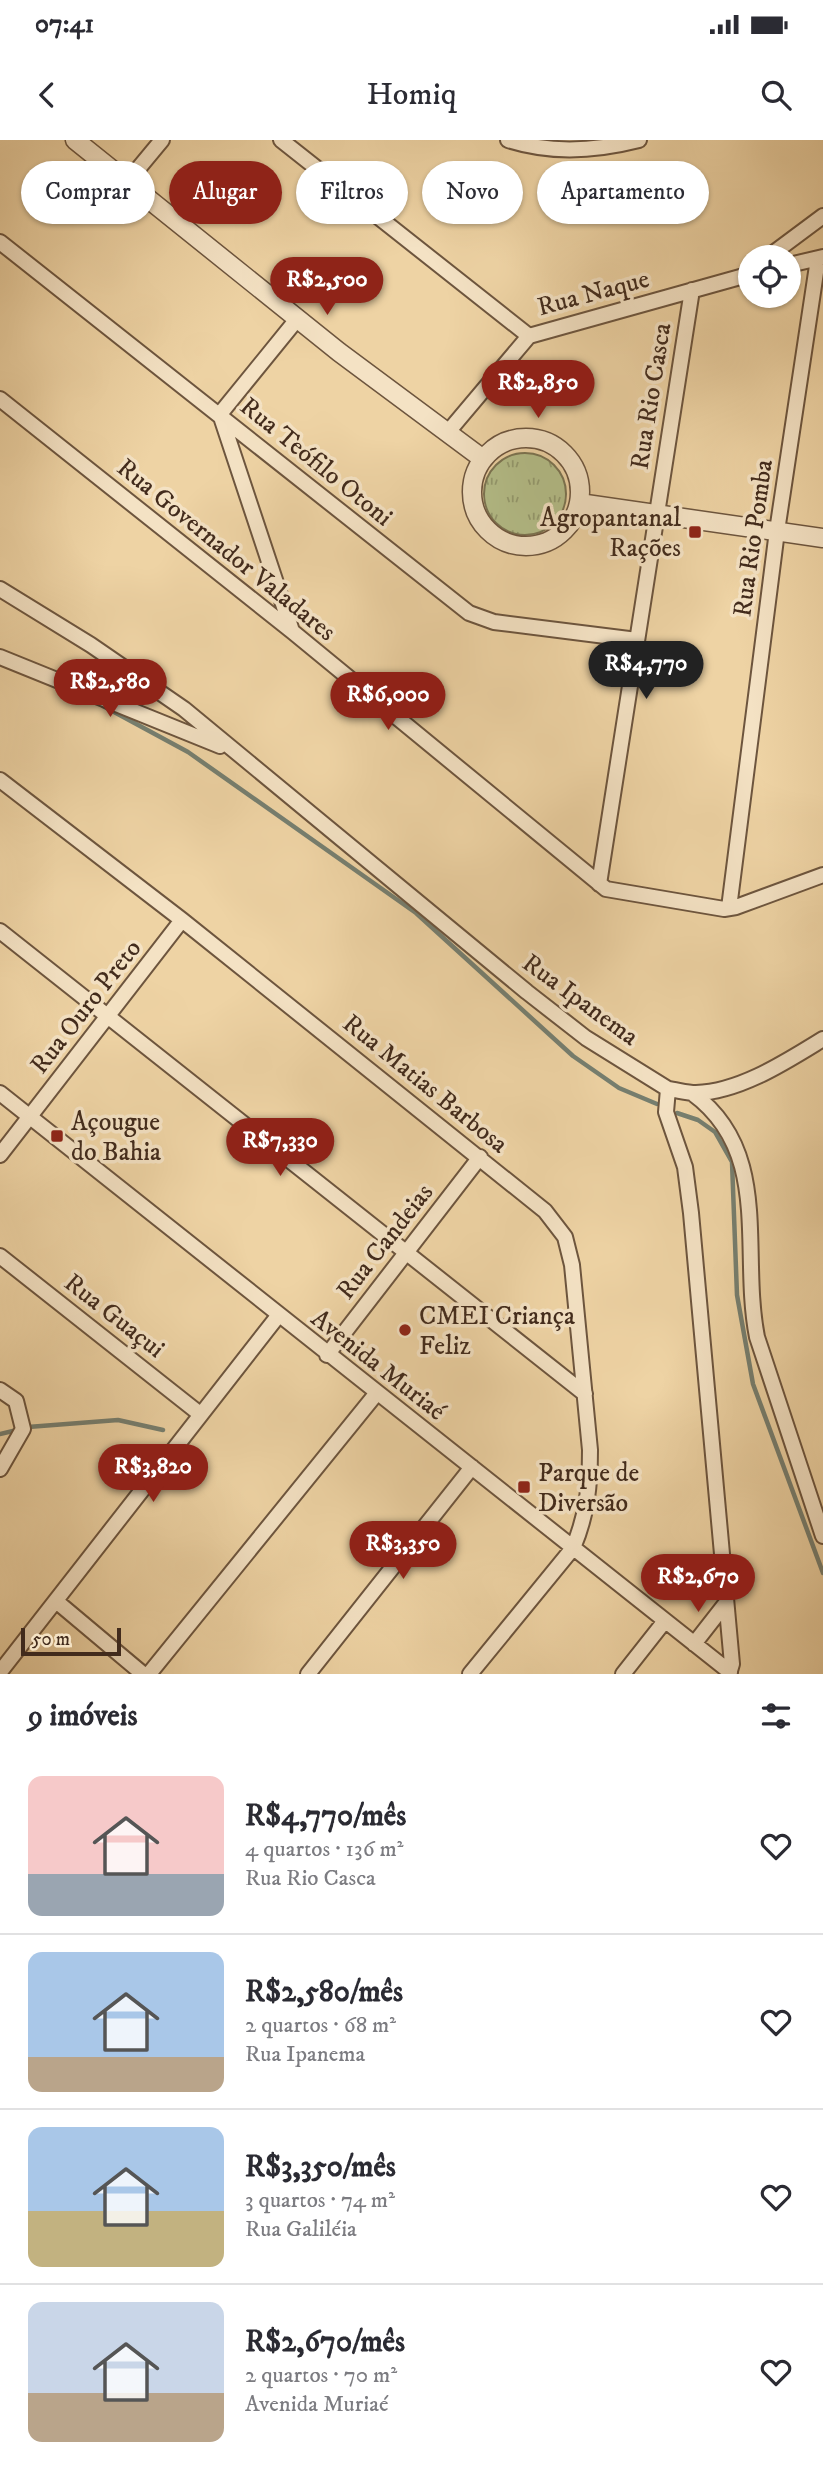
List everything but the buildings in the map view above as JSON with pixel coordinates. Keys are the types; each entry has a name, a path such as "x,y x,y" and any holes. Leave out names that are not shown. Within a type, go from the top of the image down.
{"street":[{"path":"75,140 102,161"},
{"path":"145,161 162,140"},
{"path":"281,140 529,336"},
{"path":"508,140 553,149 586,149 639,140"},
{"path":"155,203 298,318 483,459"},
{"path":"784,245 823,216"},
{"name":"Rua Teófilo Otoni","path":"0,242 469,613 494,622 638,640"},
{"path":"801,262 820,258"},
{"name":"Rua Rio Pomba","path":"729,908 777,531 820,258"},
{"name":"Rua Naque","path":"448,432 529,336 738,276"},
{"name":"Rua Rio Casca","path":"599,884 692,290"},
{"path":"293,632 220,414 298,318"},
{"name":"Rua Governador Valadares","path":"0,399 293,632 599,884 614,892 729,908 823,875"},
{"path":"509,440 541,440 568,457 576,471 579,503 574,516 556,536 531,545 504,541 482,523 472,498 476,471 483,459 509,440"},
{"path":"579,503 823,538"},
{"name":"Rua Ipanema","path":"0,589 143,679 184,709 231,751 586,1038 668,1089"},
{"path":"0,657 231,751"},
{"name":"Rua Matias Barbosa","path":"0,780 183,920 480,1157 545,1212 565,1237 572,1265 590,1478 583,1524 573,1548"},
{"name":"Rua Ouro Preto","path":"0,1155 183,920"},
{"path":"0,932 405,1255 585,1394"},
{"path":"730,1673 691,1213 685,1167 666,1112 668,1089 692,1093 726,1087 785,1062 823,1039"},
{"name":"Avenida Muriaé","path":"0,1093 730,1673"},
{"path":"692,1093 723,1122 741,1155 746,1172 751,1308 757,1337 823,1536"},
{"name":"Rua Candeias","path":"327,1355 480,1157"},
{"name":"Rua Guaçui","path":"0,1256 200,1414"},
{"path":"0,1672 278,1316"},
{"path":"0,1469 23,1429 16,1402 2,1391"},
{"path":"149,1674 376,1394"},
{"path":"307,1674 472,1467"},
{"path":"470,1674 573,1548"},
{"path":"56,1601 143,1674"},
{"path":"694,1644 726,1603"},
{"path":"623,1674 664,1622"}],"green space":[{"path":"525,453 541,456 554,465 563,478 566,494 563,510 554,523 541,532 525,535 509,532 496,523 487,510 484,494 487,478 496,465 509,456"}],"waterway":[{"path":"103,706 188,752 416,913 573,1056 619,1088 657,1104"},
{"path":"677,1113 698,1120 715,1132 732,1162 737,1295 753,1384 823,1573"},
{"path":"28,1427 118,1420 163,1430"},
{"path":"0,1434 17,1430"}],"place":[{"name":"Agropantanal Rações","path":"695,532"},
{"name":"Açougue do Bahia","path":"57,1136"},
{"name":"CMEI Criança Feliz","path":"405,1330"},
{"name":"Parque de Diversão","path":"524,1487"}]}
